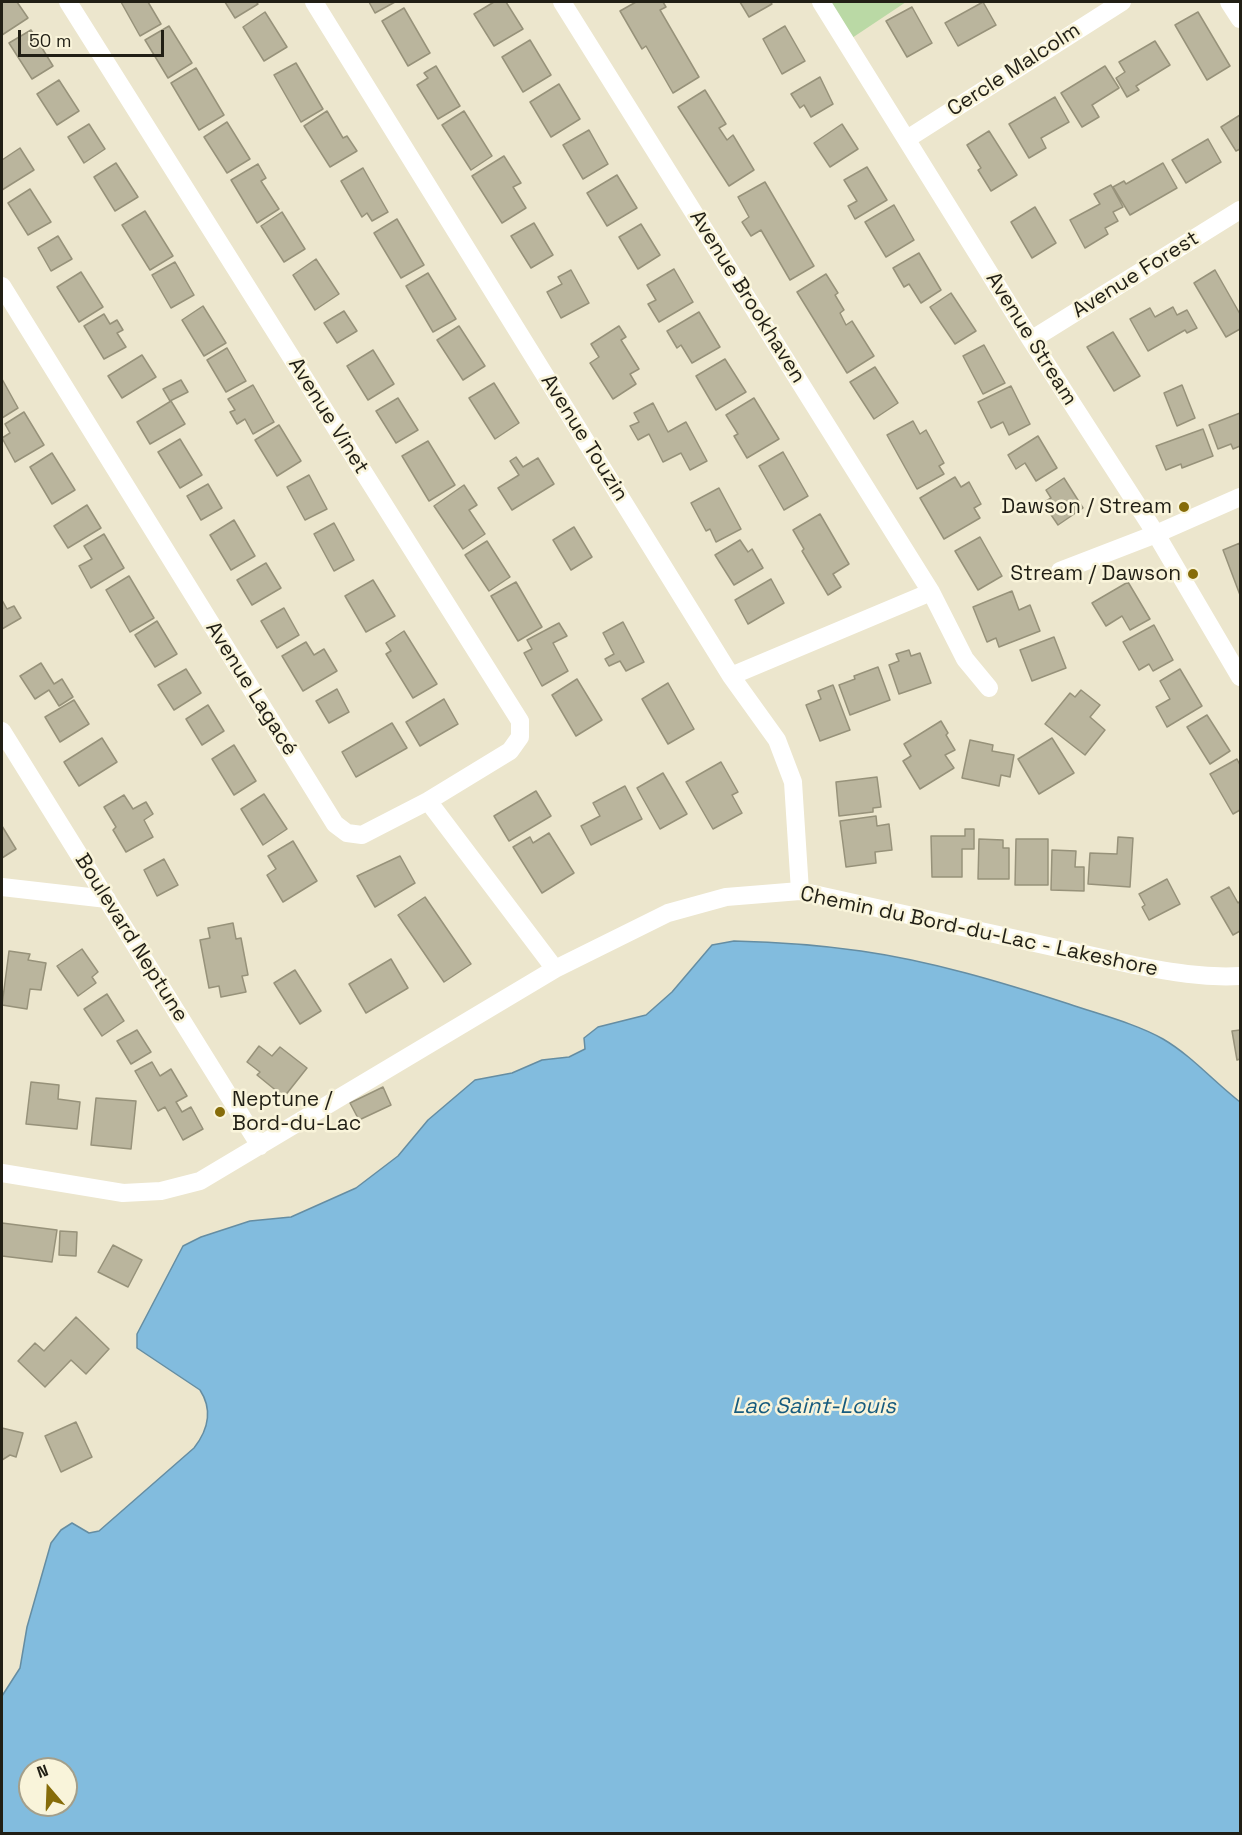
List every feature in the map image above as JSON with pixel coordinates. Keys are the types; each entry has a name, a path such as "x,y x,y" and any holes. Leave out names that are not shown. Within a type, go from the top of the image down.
{"street":[{"name":"Avenue Vinet","path":"68,2 519,721 520,737 510,752 428,801"},
{"name":"Avenue Touzin","path":"314,2 731,676 777,740 793,782 800,891"},
{"name":"Avenue Brookhaven","path":"562,2 931,592 965,659 988,688"},
{"name":"Avenue Stream","path":"821,2 1031,340 1156,534 1240,677"},
{"name":"Cercle Malcolm","path":"906,139 1122,2"},
{"path":"1229,2 1240,19"},
{"name":"Avenue Forest","path":"1031,340 1240,210"},
{"name":"Avenue Lagacé","path":"2,286 335,824 347,833 362,835 428,801"},
{"path":"1060,571 1240,498"},
{"path":"731,676 931,592"},
{"name":"Boulevard Neptune","path":"2,730 260,1146"},
{"path":"428,801 555,969"},
{"path":"2,887 106,899"},
{"name":"Chemin du Bord-du-Lac - Lakeshore","path":"2,1173 123,1193 161,1191 200,1181 555,969 668,913 726,897 800,891 1185,975 1240,976"}],"green space":[{"path":"823,2 906,2 846,42"}],"water":[{"name":"Lac Saint-Louis","path":"734,941 813,945 887,955 940,966 1018,988 1141,1029 1163,1039 1184,1053 1240,1102 1240,1833 2,1833 2,1696 20,1668 27,1627 51,1543 61,1530 72,1523 89,1533 99,1531 194,1448 203,1434 208,1412 200,1390 137,1348 137,1334 183,1246 201,1237 250,1221 291,1217 356,1188 398,1156 428,1120 475,1080 512,1073 542,1060 569,1057 585,1049 584,1038 598,1027 646,1015 672,992 712,945"}],"building":[{"path":"2,2 17,2 28,18 2,35"},
{"path":"121,2 148,2 161,24 140,36"},
{"path":"225,2 256,2 258,4 235,18"},
{"path":"369,2 395,2 375,13"},
{"path":"494,2 506,2 523,29 494,46 474,14"},
{"path":"636,2 663,2 666,7 660,10 699,77 673,93 646,46 642,49 620,11"},
{"path":"740,2 770,2 772,4 749,17"},
{"path":"983,2 996,25 958,46 945,23"},
{"path":"912,7 932,43 907,57 886,21"},
{"path":"404,8 430,53 408,66 382,21"},
{"path":"265,12 287,47 264,61 243,27"},
{"path":"1198,12 1230,66 1207,80 1175,25"},
{"path":"169,26 192,63 168,78 145,40"},
{"path":"785,26 805,61 782,74 763,39"},
{"path":"31,30 53,66 32,79 9,43"},
{"path":"530,40 551,75 523,92 502,57"},
{"path":"1155,41 1170,65 1136,86 1139,90 1127,97 1116,78 1125,72 1119,62"},
{"path":"296,63 323,109 301,122 274,75"},
{"path":"436,66 460,106 438,119 417,85 428,78 424,73"},
{"path":"1105,66 1119,88 1092,105 1099,117 1082,127 1061,93"},
{"path":"196,68 224,115 199,130 171,83"},
{"path":"820,77 833,104 811,117 804,105 800,108 791,94"},
{"path":"59,80 79,111 57,125 37,94"},
{"path":"559,84 580,119 551,137 530,102"},
{"path":"705,90 726,124 719,128 727,140 733,135 754,170 729,186 678,107"},
{"path":"1055,97 1069,122 1041,138 1046,148 1029,158 1009,124"},
{"path":"327,111 343,138 347,136 357,151 330,167 304,126"},
{"path":"464,111 492,156 471,170 442,125"},
{"path":"1240,115 1240,149 1236,151 1221,127"},
{"path":"227,122 250,159 227,173 204,137"},
{"path":"89,124 105,149 84,163 68,137"},
{"path":"842,124 858,149 830,167 814,143"},
{"path":"589,130 608,164 583,179 563,145"},
{"path":"989,131 1017,175 991,191 978,170 981,168 967,145"},
{"path":"1208,139 1221,162 1186,183 1172,160"},
{"path":"20,148 34,170 2,190 2,160"},
{"path":"504,156 521,183 513,187 526,208 502,223 472,176"},
{"path":"116,163 138,197 115,211 94,177"},
{"path":"1163,163 1177,188 1130,215 1113,187 1124,181 1126,184"},
{"path":"258,164 266,178 261,181 279,209 257,223 231,180"},
{"path":"867,167 887,200 855,219 848,206 857,201 844,180"},
{"path":"363,168 388,212 372,221 367,213 362,217 341,181"},
{"path":"617,175 637,208 607,226 587,193"},
{"path":"765,182 814,266 790,280 761,230 751,236 742,222 749,217 738,197"},
{"path":"1111,185 1123,207 1113,212 1118,221 1105,228 1108,234 1085,248 1070,220 1100,204 1094,194"},
{"path":"30,189 51,222 28,235 8,203"},
{"path":"894,205 914,240 886,257 865,222"},
{"path":"1035,207 1056,243 1032,258 1011,222"},
{"path":"145,211 173,256 150,270 122,225"},
{"path":"282,212 305,249 284,262 261,226"},
{"path":"397,219 424,265 401,278 374,233"},
{"path":"534,223 553,255 531,268 511,236"},
{"path":"641,224 660,255 638,269 619,237"},
{"path":"58,236 72,259 51,271 38,248"},
{"path":"919,253 941,290 921,303 909,284 904,287 893,268"},
{"path":"316,259 339,294 315,310 293,275"},
{"path":"175,262 194,295 171,308 152,275"},
{"path":"674,269 693,302 659,322 648,304 656,300 647,285"},
{"path":"571,270 589,303 561,318 547,292 562,284 558,277"},
{"path":"1215,270 1240,314 1240,329 1226,337 1194,283"},
{"path":"81,272 103,307 79,322 57,287"},
{"path":"428,273 456,319 433,332 406,286"},
{"path":"826,274 838,293 835,295 844,310 840,313 846,325 852,321 874,356 847,373 797,292"},
{"path":"951,293 976,331 955,344 930,307"},
{"path":"203,306 226,343 204,356 182,320"},
{"path":"1173,307 1177,315 1187,310 1197,328 1187,333 1185,330 1148,351 1130,319 1150,308 1155,317"},
{"path":"344,311 357,331 337,343 324,323"},
{"path":"699,312 720,347 692,363 681,345 677,348 667,331"},
{"path":"104,314 110,324 117,320 123,330 117,333 126,347 104,359 84,326"},
{"path":"459,326 485,366 463,380 437,340"},
{"path":"619,326 626,337 621,340 639,369 630,374 636,384 613,399 590,363 599,357 591,344"},
{"path":"1113,332 1140,376 1114,391 1087,347"},
{"path":"984,345 1005,383 983,394 963,356"},
{"path":"227,348 246,381 226,392 207,360"},
{"path":"373,350 394,384 368,400 347,366"},
{"path":"142,355 156,377 122,398 108,376"},
{"path":"725,359 746,392 716,410 696,376"},
{"path":"875,367 898,403 874,419 850,382"},
{"path":"2,379 18,408 2,418"},
{"path":"181,380 188,392 170,401 163,389"},
{"path":"494,383 519,423 495,439 469,398"},
{"path":"253,385 274,422 253,434 245,419 237,424 230,412 235,410 228,399"},
{"path":"1182,385 1195,418 1177,426 1164,393"},
{"path":"1011,386 1030,424 1009,435 1003,422 991,428 978,402"},
{"path":"398,398 418,430 396,443 376,411"},
{"path":"754,398 779,439 747,458 734,436 738,434 726,415"},
{"path":"171,401 185,424 150,444 137,422"},
{"path":"653,403 668,432 686,422 707,461 690,470 681,453 663,462 649,434 638,440 630,426 639,422 634,413"},
{"path":"24,412 44,445 15,462 2,438 10,433 5,424"},
{"path":"1240,413 1240,446 1233,449 1231,444 1218,449 1209,425"},
{"path":"913,421 920,434 926,430 944,463 939,466 944,474 917,489 887,435"},
{"path":"279,425 301,461 277,476 255,440"},
{"path":"1203,429 1213,456 1182,468 1181,464 1166,470 1156,446"},
{"path":"1038,436 1057,468 1036,481 1025,463 1016,469 1008,455"},
{"path":"180,439 202,475 180,488 158,452"},
{"path":"428,441 455,485 429,501 402,456"},
{"path":"783,452 808,496 784,510 759,466"},
{"path":"52,453 75,490 52,504 30,467"},
{"path":"516,457 523,467 538,458 554,484 512,510 498,488 519,475 510,461"},
{"path":"309,475 327,509 305,520 287,487"},
{"path":"955,477 961,487 969,482 981,504 974,508 980,518 944,539 920,498"},
{"path":"1064,478 1083,508 1058,525 1043,503 1051,498 1046,490"},
{"path":"208,484 222,508 201,520 187,496"},
{"path":"464,485 477,505 469,510 485,534 463,549 434,506"},
{"path":"719,488 741,529 716,542 710,529 706,531 691,503"},
{"path":"87,505 101,528 68,548 54,526"},
{"path":"820,514 849,564 833,574 841,587 828,595 802,551 804,549 793,530"},
{"path":"234,520 255,556 231,570 210,535"},
{"path":"334,523 354,560 334,571 314,534"},
{"path":"574,527 592,557 571,570 553,540"},
{"path":"104,534 124,568 91,588 79,566 92,559 84,546"},
{"path":"980,537 1002,576 978,590 955,551"},
{"path":"740,540 748,552 752,549 763,568 734,585 715,555"},
{"path":"487,541 510,577 489,591 465,555"},
{"path":"1240,543 1240,595 1223,550"},
{"path":"266,563 281,588 252,605 237,580"},
{"path":"129,576 154,618 130,632 106,590"},
{"path":"771,579 784,603 748,624 735,600"},
{"path":"373,580 395,616 366,632 345,596"},
{"path":"516,582 542,627 518,641 491,596"},
{"path":"1128,582 1150,619 1130,630 1122,616 1106,626 1092,603"},
{"path":"1012,591 1019,610 1030,605 1040,631 999,647 996,638 987,642 973,607"},
{"path":"2,600 7,609 14,606 21,618 2,629"},
{"path":"284,608 299,635 277,648 261,621"},
{"path":"157,621 177,654 155,667 135,635"},
{"path":"623,622 644,662 626,671 620,661 609,666 605,659 614,654 603,633"},
{"path":"559,623 567,636 553,643 568,671 542,686 524,653 532,649 527,640"},
{"path":"1154,625 1173,660 1153,671 1149,664 1139,670 1123,642"},
{"path":"404,631 437,684 413,698 386,654 391,651 386,643"},
{"path":"1054,637 1066,668 1032,681 1020,650"},
{"path":"306,642 314,655 324,649 337,671 303,691 282,656"},
{"path":"909,650 911,656 920,653 931,683 899,694 889,665 899,661 896,654"},
{"path":"41,663 54,684 62,679 73,697 59,706 49,690 35,699 20,676"},
{"path":"878,667 890,700 850,715 839,685 855,679 854,676"},
{"path":"186,669 201,693 174,710 158,685"},
{"path":"1180,669 1202,706 1167,727 1156,707 1170,699 1160,681"},
{"path":"577,679 602,720 576,736 552,695"},
{"path":"668,683 694,729 668,744 642,699"},
{"path":"833,685 850,730 820,741 806,705 821,699 818,691"},
{"path":"337,689 349,712 329,723 316,701"},
{"path":"1081,690 1100,705 1090,717 1105,730 1085,755 1045,724 1070,693 1075,697"},
{"path":"444,699 458,724 420,746 406,722"},
{"path":"74,700 89,724 60,742 45,717"},
{"path":"208,705 224,731 202,745 186,719"},
{"path":"1207,715 1230,751 1210,764 1187,727"},
{"path":"941,721 955,750 945,755 954,768 920,789 903,761 911,756 904,744"},
{"path":"392,723 407,748 356,777 342,752"},
{"path":"102,738 117,762 79,786 64,762"},
{"path":"1052,738 1074,773 1039,794 1018,759"},
{"path":"970,740 993,745 992,751 1014,755 1010,777 1001,775 999,786 962,778"},
{"path":"234,745 256,781 234,795 212,759"},
{"path":"1237,759 1240,765 1240,810 1233,814 1210,774"},
{"path":"721,762 738,792 732,795 742,813 713,829 686,782"},
{"path":"663,773 687,814 660,829 637,788"},
{"path":"877,777 881,807 873,808 873,812 839,816 836,782"},
{"path":"625,786 642,819 591,845 581,826 600,816 593,803"},
{"path":"536,791 551,816 509,841 494,816"},
{"path":"264,794 287,829 263,845 241,809"},
{"path":"124,795 133,809 146,802 153,814 144,820 153,837 126,852 113,830 116,827 104,807"},
{"path":"876,816 877,826 889,824 892,850 875,852 876,863 846,867 840,821"},
{"path":"2,826 16,849 2,858"},
{"path":"965,829 974,829 974,849 962,849 962,877 932,877 931,836 965,836"},
{"path":"549,833 574,873 542,893 513,847 530,837 533,843"},
{"path":"1118,837 1133,838 1130,887 1088,884 1090,853 1117,854"},
{"path":"979,839 1003,840 1003,848 1009,848 1009,879 978,879"},
{"path":"1016,839 1048,839 1048,885 1015,885"},
{"path":"293,841 317,881 283,902 267,875 276,869 268,856"},
{"path":"1052,850 1076,851 1075,867 1084,867 1084,891 1051,890"},
{"path":"400,856 415,883 375,907 357,876"},
{"path":"164,859 178,885 157,896 144,870"},
{"path":"1167,879 1180,904 1149,920 1142,907 1145,905 1139,894"},
{"path":"1229,887 1238,903 1240,901 1240,931 1233,935 1211,897"},
{"path":"425,897 471,964 444,982 398,915"},
{"path":"233,923 236,939 241,938 248,975 242,976 246,992 221,997 219,986 209,988 200,940 210,938 208,928"},
{"path":"82,949 98,972 92,977 96,983 78,996 57,966"},
{"path":"9,951 30,954 28,960 46,963 41,990 30,989 27,1009 2,1005"},
{"path":"391,959 408,988 366,1013 349,984"},
{"path":"295,970 321,1011 300,1024 274,983"},
{"path":"107,994 124,1021 102,1036 84,1009"},
{"path":"137,1030 151,1052 131,1064 117,1041"},
{"path":"1240,1030 1240,1059 1237,1060 1232,1031"},
{"path":"259,1046 272,1056 280,1047 307,1068 284,1097 257,1075 260,1072 247,1062"},
{"path":"152,1062 160,1076 171,1069 187,1096 176,1102 182,1112 191,1107 203,1129 183,1140 165,1107 158,1111 135,1071"},
{"path":"31,1082 59,1085 58,1099 80,1102 77,1129 26,1124"},
{"path":"383,1087 391,1105 359,1120 350,1103"},
{"path":"96,1098 136,1101 131,1149 91,1145"},
{"path":"2,1223 57,1230 52,1262 2,1256"},
{"path":"60,1231 77,1232 76,1256 59,1255"},
{"path":"113,1245 142,1260 128,1287 98,1272"},
{"path":"76,1317 109,1349 86,1374 71,1360 45,1387 18,1361 35,1343 44,1351"},
{"path":"76,1422 92,1457 61,1472 45,1436"},
{"path":"2,1428 23,1433 16,1457 10,1455 2,1460"}],"place":[{"name":"Dawson / Stream","path":"1184,507"},
{"name":"Stream / Dawson","path":"1193,574"},
{"name":"Neptune / Bord-du-Lac","path":"220,1112"}]}
